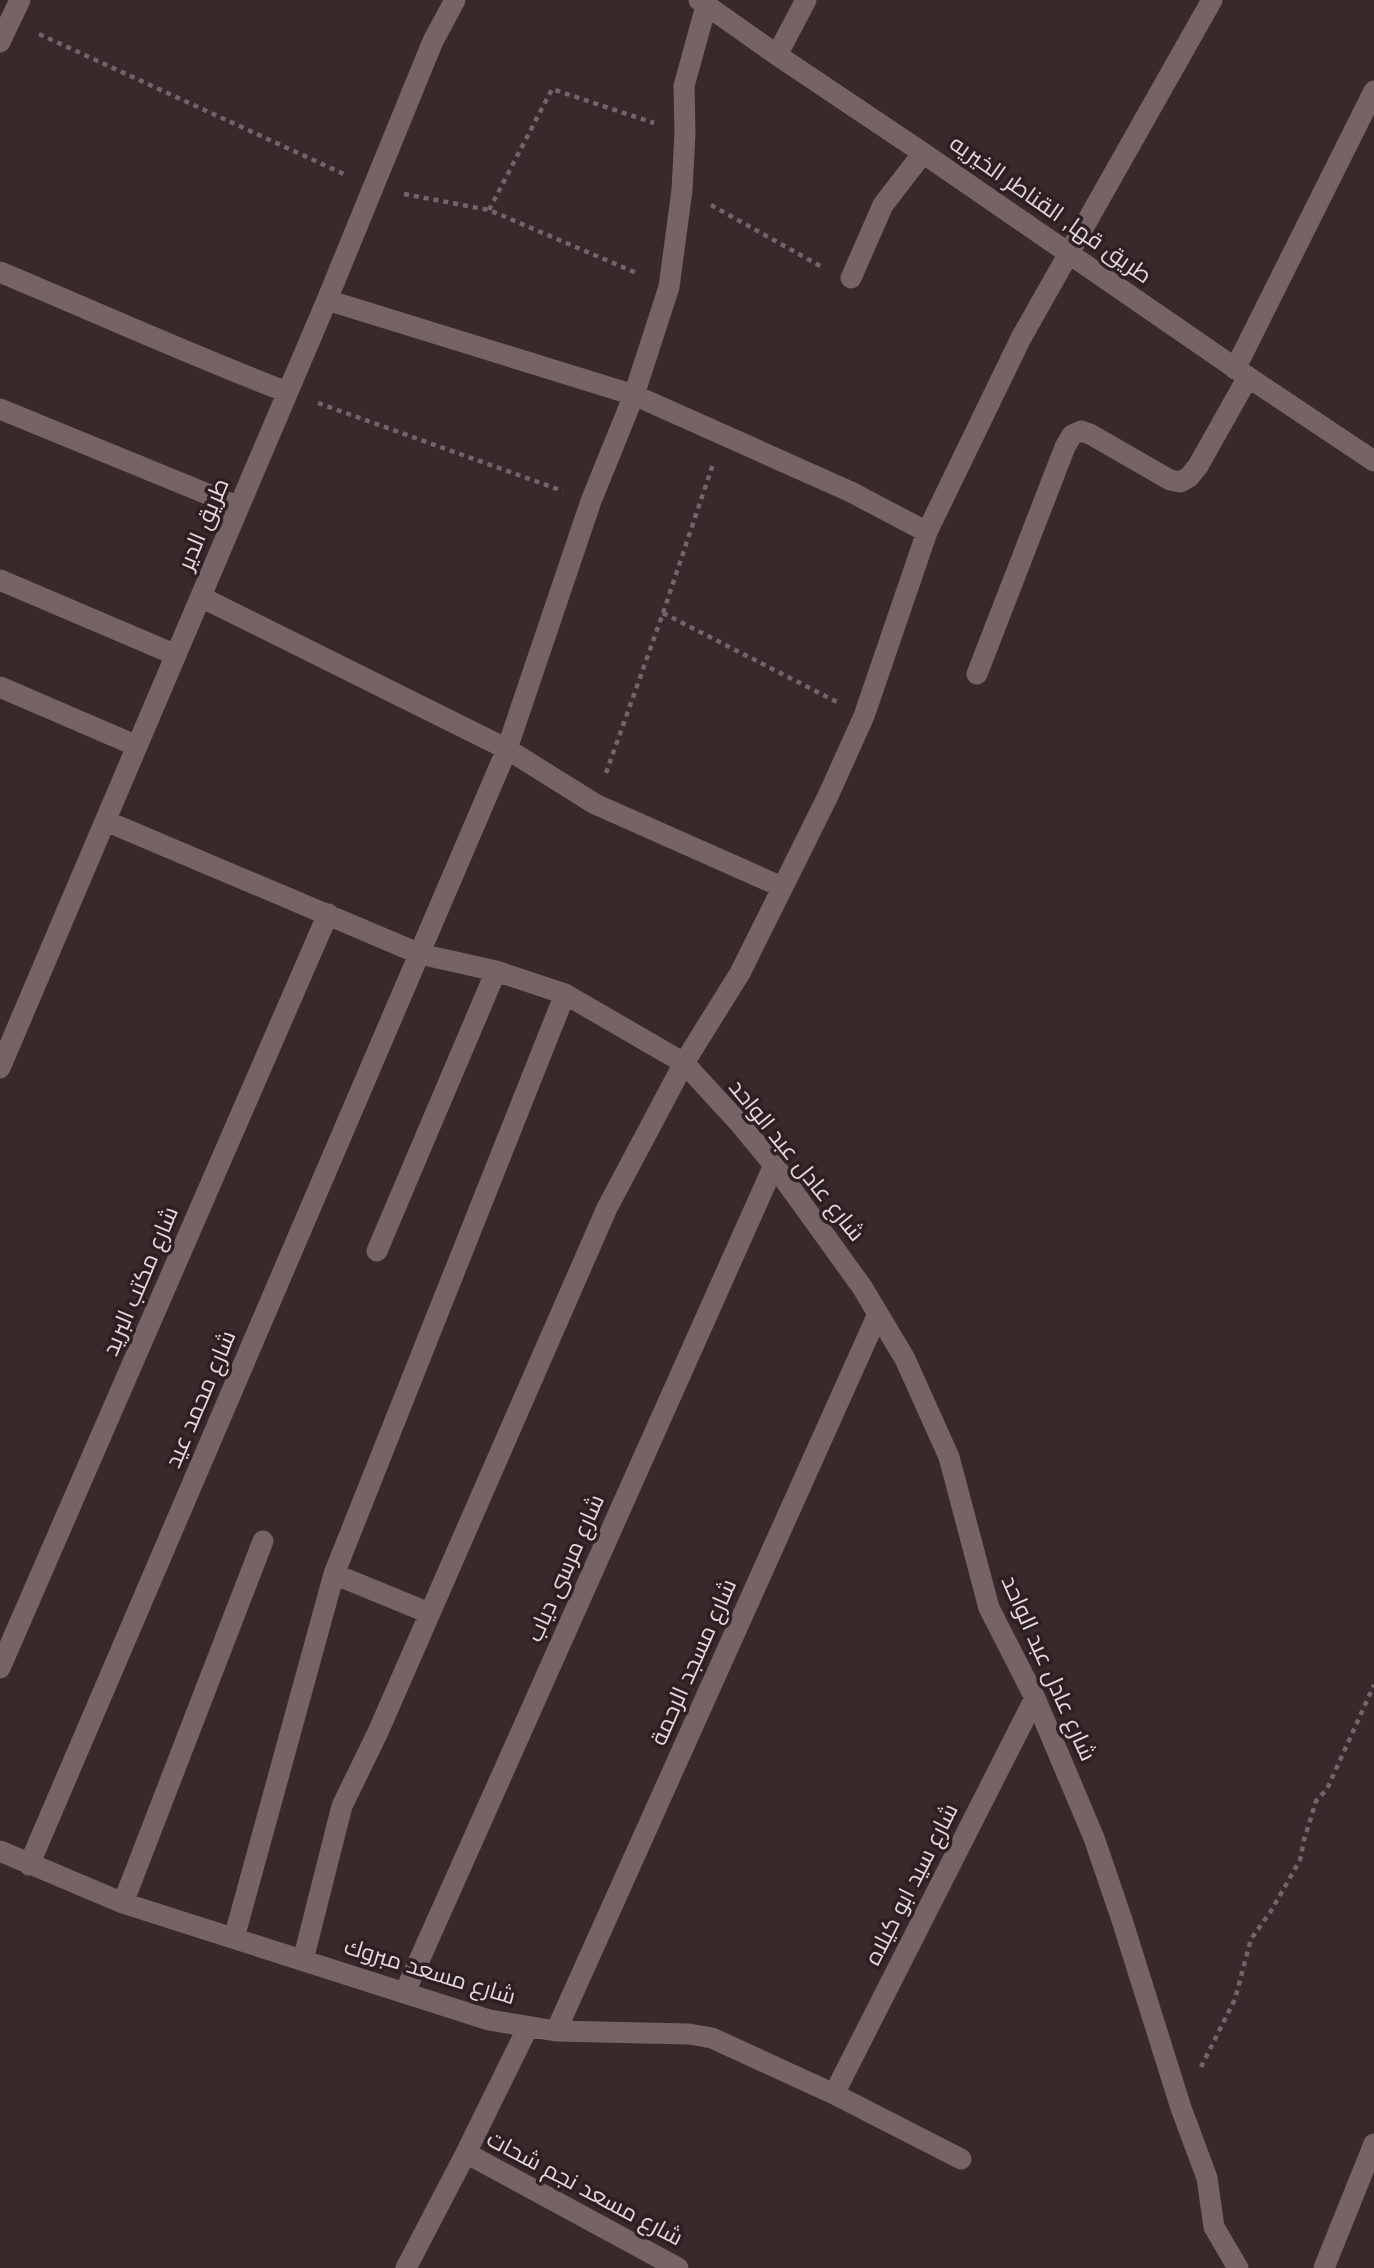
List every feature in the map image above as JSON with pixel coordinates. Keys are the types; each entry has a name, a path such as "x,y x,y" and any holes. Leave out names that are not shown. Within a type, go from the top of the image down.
{"street":[{"path":"0,41 20,0"},
{"name":"طريق الدير","path":"0,1068 327,300 433,41 455,0"},
{"path":"776,55 806,0"},
{"path":"303,1960 342,1807 527,1396 607,1208 684,1063 740,973 864,716 927,531 1021,338 1212,0"},
{"name":"طريق قها, القناطر الخيريه","path":"703,3 1242,373 1374,460"},
{"name":"شارع محمد عيد","path":"29,1865 507,749 591,501 634,395 669,287 682,190 684,86 703,3"},
{"path":"977,674 1072,435 1081,432 1090,435 1170,480 1180,482 1189,477 1198,466 1374,91"},
{"path":"851,278 883,205 923,153"},
{"path":"0,272 287,393"},
{"path":"327,300 634,395 851,492 927,531"},
{"path":"0,409 239,507"},
{"path":"0,580 176,655"},
{"path":"201,597 507,749 595,804 782,887"},
{"path":"0,687 137,746"},
{"name":"شارع عادل عبد الواحد","path":"106,821 420,954 496,971 565,994 684,1063 741,1125 774,1166 847,1264 878,1314 905,1359 949,1457 989,1608 1035,1698 1094,1838 1181,2108 1207,2178 1214,2227 1238,2268"},
{"name":"شارع مكتب البريد","path":"0,1668 328,914"},
{"path":"377,1251 496,971"},
{"path":"234,1938 334,1574 565,994"},
{"name":"شارع مرسى دياب","path":"405,1992 774,1166"},
{"name":"شارع مسجد الرحمة","path":"556,2031 878,1314"},
{"path":"123,1903 263,1541"},
{"path":"334,1574 429,1613"},
{"name":"شارع سيد ابو كيلاه","path":"834,2095 1035,1698"},
{"name":"شارع مسعد مبروك","path":"0,1851 123,1903 489,2020 556,2031 689,2034 712,2038 961,2159"},
{"path":"406,2268 528,2027"},
{"path":"1324,2268 1374,2144"},
{"name":"شارع مسعد نجم شحات","path":"466,2153 678,2268"}],"path":[{"path":"10,21 372,187 489,210 669,287"},
{"path":"489,210 552,89 685,133"},
{"path":"682,190 727,212 844,280 851,278"},
{"path":"287,393 591,501"},
{"path":"595,804 663,614 723,434"},
{"path":"663,614 864,716"},
{"path":"1181,2108 1235,1999 1251,1939 1271,1912 1300,1860 1316,1801 1327,1789 1374,1685"}]}
